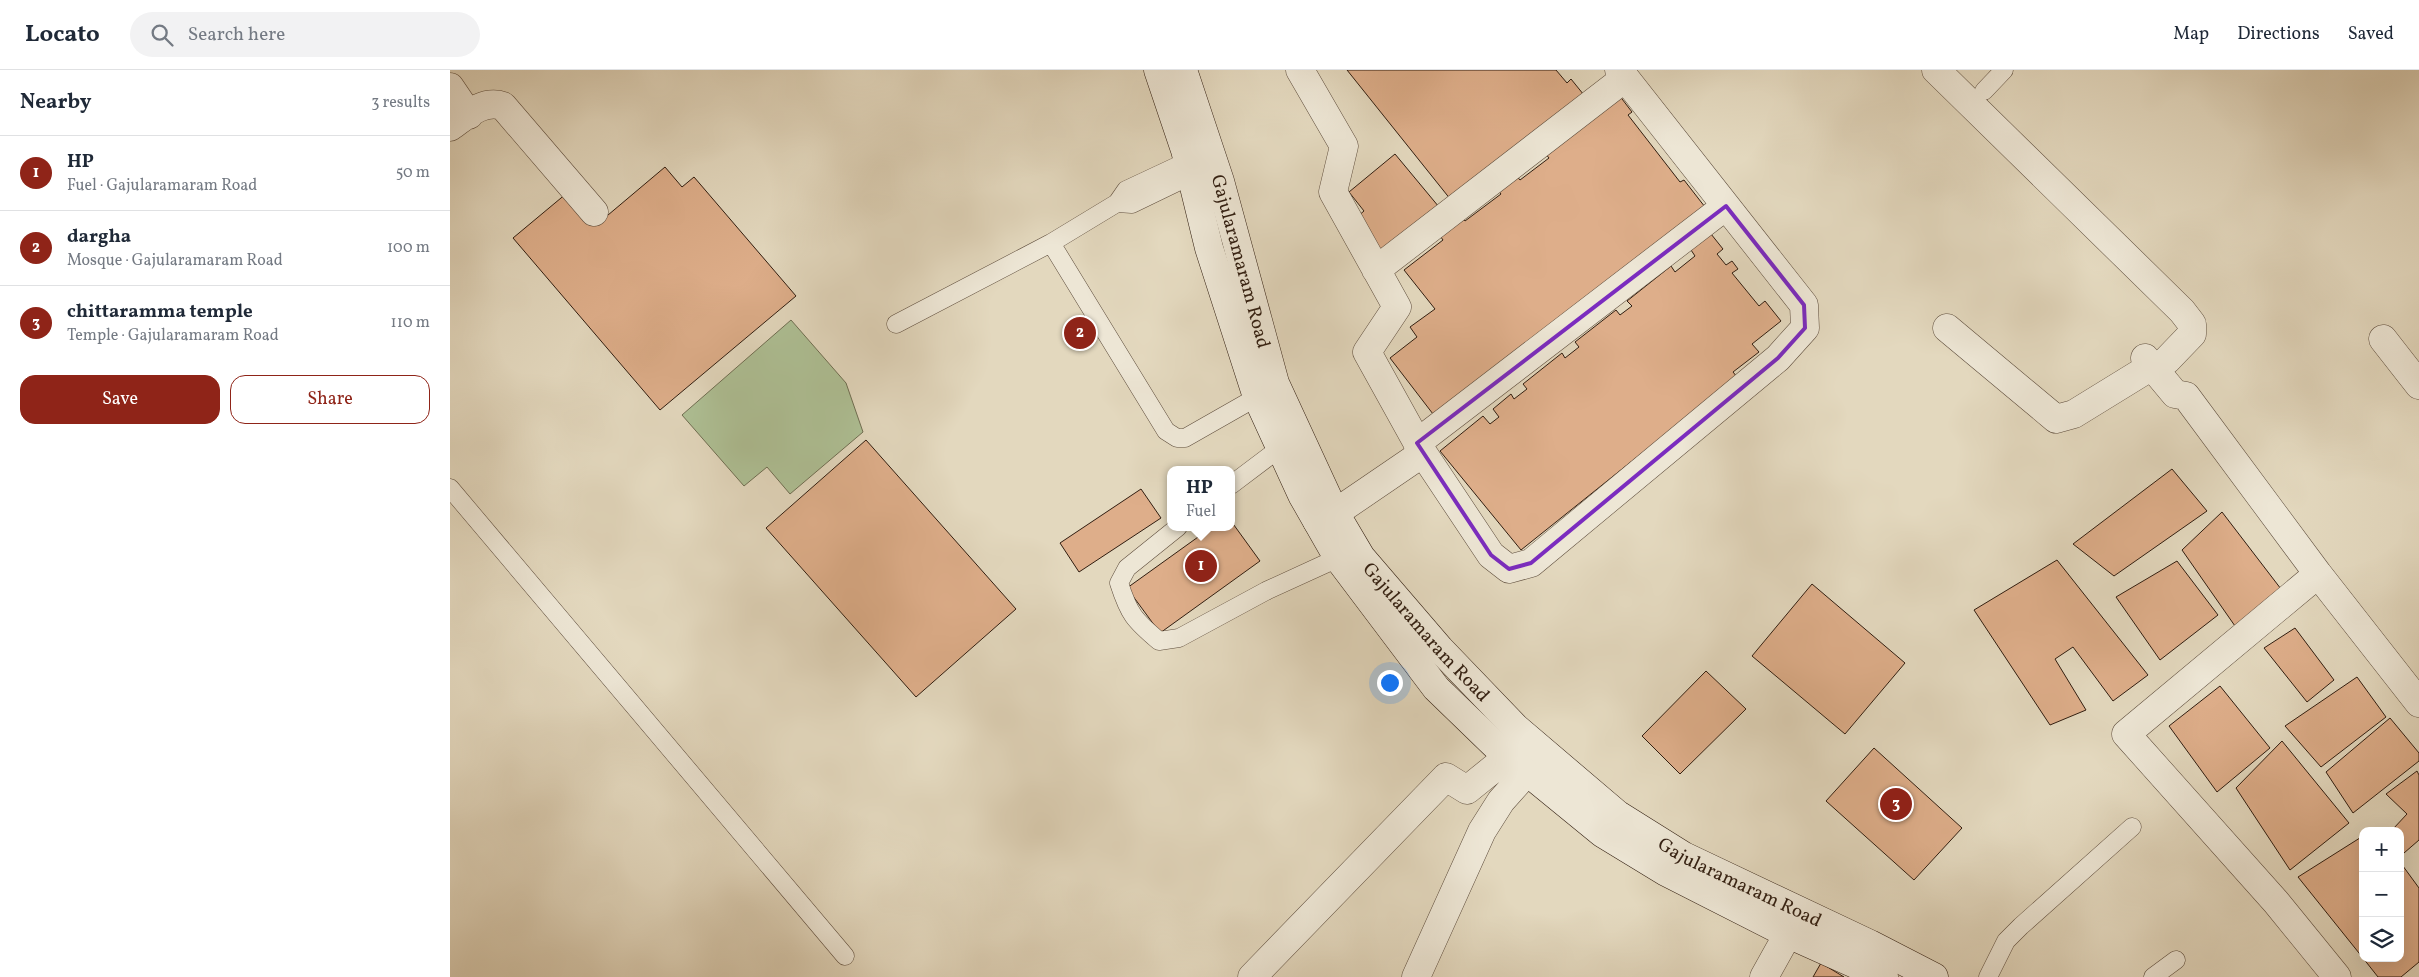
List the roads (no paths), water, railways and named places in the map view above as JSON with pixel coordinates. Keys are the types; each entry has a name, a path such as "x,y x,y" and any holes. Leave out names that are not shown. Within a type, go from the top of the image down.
{"street":[{"name":"Gajularamaram Road","path":"1158,70 1190,168 1209,248 1257,397 1302,496 1326,517 1440,649 1516,728 1617,814 1884,977"},
{"name":"Gajularamaram Road","path":"1183,70 1220,181 1275,383 1326,517 1338,558 1436,688 1498,748 1602,833 1666,872 1795,924 1870,944 1934,977"},
{"path":"1300,70 1344,146 1333,192 1376,270 1397,307 1367,352 1420,448 1492,555 1510,569 1531,563 1778,358 1805,328 1804,305 1622,74 1376,270"},
{"path":"1936,70 2182,311 2192,324 2192,334 2188,340 2156,358 2074,414 2056,420 1947,328"},
{"path":"450,87 459,121 493,102 503,106 594,212"},
{"path":"1326,517 1420,448 1726,206"},
{"path":"2383,339 2419,385"},
{"path":"2156,358 2175,394 2186,396 2318,574 2419,703"},
{"path":"2318,574 2126,734 2276,902 2337,977"},
{"path":"1252,977 1446,777 1467,790 1473,785 1518,764"},
{"path":"1416,977 1482,831 1498,806 1518,764"},
{"path":"1473,785 1498,806"},
{"path":"1764,977 1795,924"}],"lane":[{"path":"1984,92 2004,70"},
{"path":"896,324 1051,243 1117,203 1132,204 1190,168"},
{"path":"1051,243 1166,430 1177,438 1185,438 1257,397"},
{"path":"1235,482 1280,448"},
{"path":"450,488 845,956"},
{"path":"1173,531 1127,568 1119,583 1129,612 1138,624 1159,641 1179,638 1266,591 1338,558"},
{"path":"1988,977 2006,941 2132,827"},
{"path":"2153,977 2176,960"}],"place":[{"name":"dargha","path":"1080,333"},
{"name":"HP","path":"1201,566"},
{"name":"chittaramma temple","path":"1896,804"}]}
